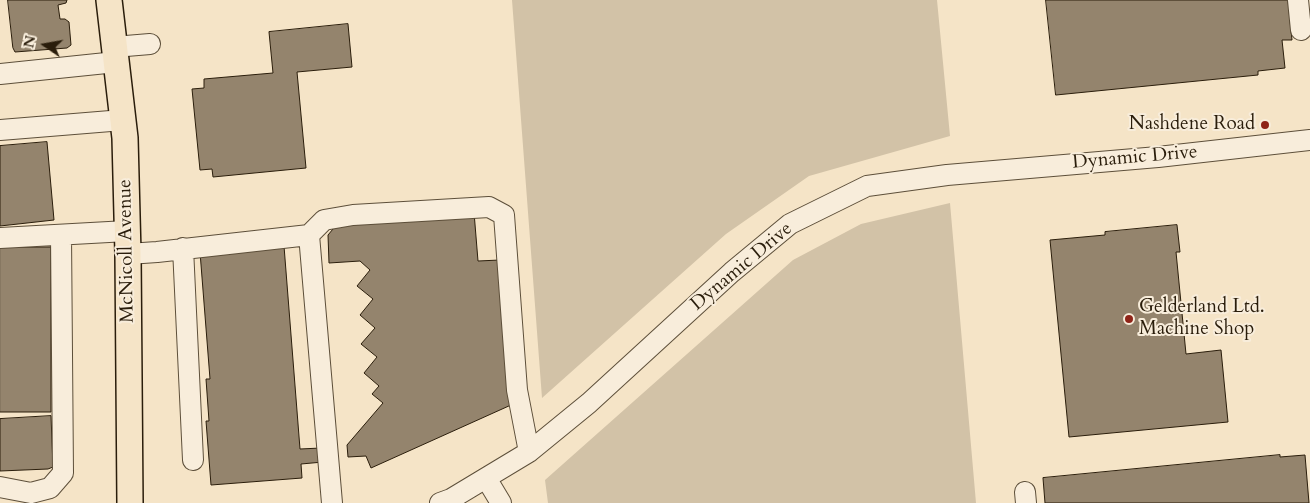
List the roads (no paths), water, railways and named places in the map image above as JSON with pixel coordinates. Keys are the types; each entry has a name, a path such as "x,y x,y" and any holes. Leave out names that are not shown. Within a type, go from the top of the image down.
{"main road":[{"name":"McNicoll Avenue","path":"109,0 125,138 128,243 130,503"}],"street":[{"path":"1298,0 1301,30"},
{"path":"0,74 115,55 150,44"},
{"path":"0,130 123,120"},
{"name":"Dynamic Drive","path":"440,503 452,499 529,452 589,403 732,272 790,224 867,186 947,175 1158,157 1310,140"},
{"path":"0,238 61,234 128,243 157,252 309,235 324,220 353,215 489,207 504,215 517,390 529,452"},
{"path":"0,487 31,493 50,488 63,473 61,234"},
{"path":"309,235 332,503"},
{"path":"183,248 193,460"},
{"path":"486,478 501,503"}],"place":[{"name":"Nashdene Road","path":"1265,125"},
{"name":"Gelderland Ltd. Machine Shop","path":"1129,319"}]}
